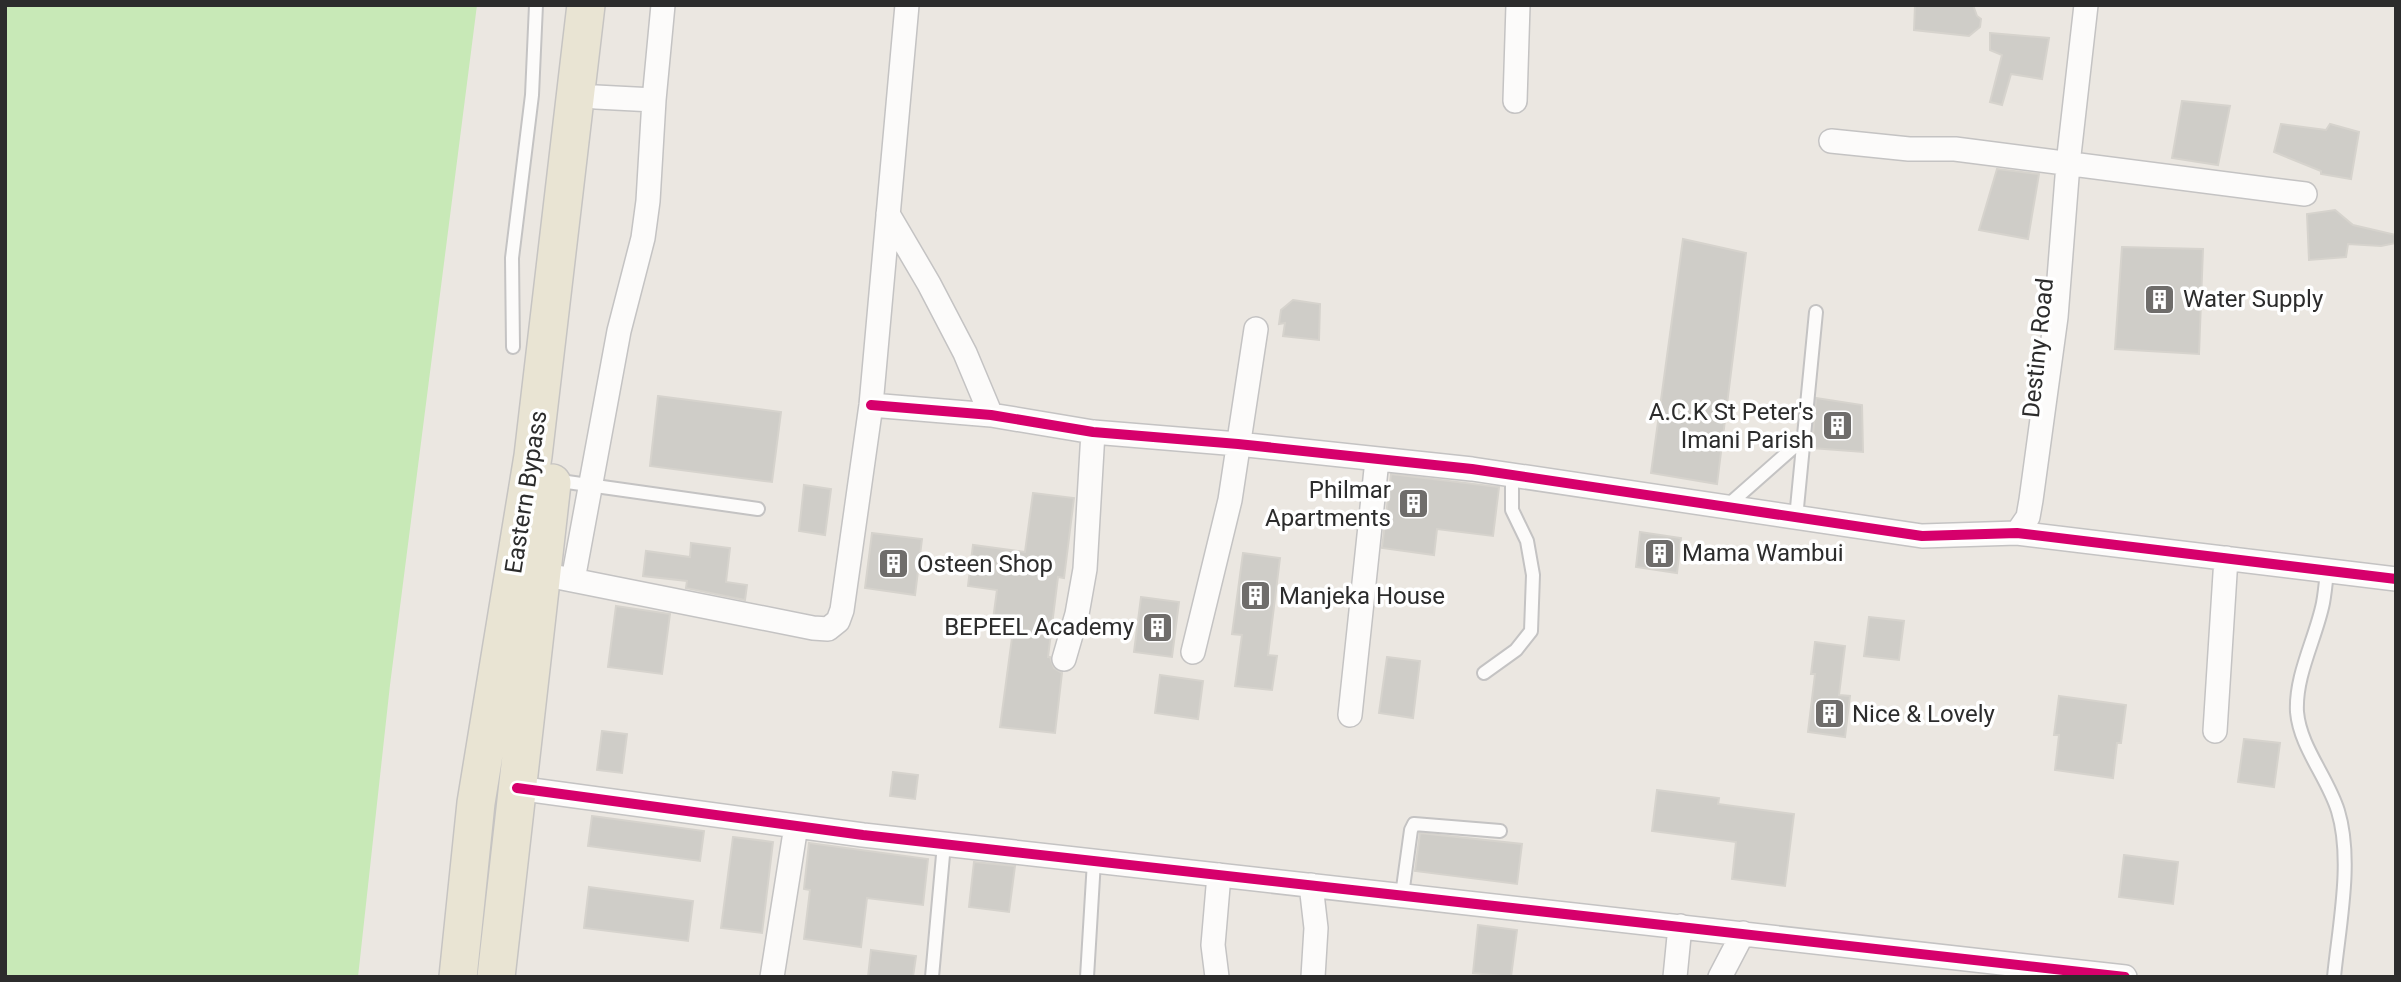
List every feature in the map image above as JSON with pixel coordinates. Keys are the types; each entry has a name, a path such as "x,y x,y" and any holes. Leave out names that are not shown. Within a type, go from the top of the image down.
{"main road":[{"name":"Eastern Bypass","path":"458,977 476,803 533,456 586,5"},
{"name":"Eastern Bypass","path":"496,977 517,788 558,577 553,480 607,5"}],"street":[{"path":"663,5 643,238 619,331 591,485 558,577 648,597 828,629 838,621 842,610 871,405 907,5"},
{"path":"1515,101 1518,5"},
{"path":"2017,533 2028,517 2056,317 2063,163 2086,5"},
{"path":"596,97 654,100"},
{"path":"1831,141 1909,149 1955,149 2305,194"},
{"path":"887,214 929,284 965,353 991,415"},
{"path":"1193,652 1230,500 1256,329"},
{"path":"871,405 991,415 1093,432 1238,444 1512,475 1922,536 2017,533 2396,579"},
{"path":"1064,659 1077,614 1085,569 1093,432"},
{"path":"1350,715 1377,460"},
{"path":"2215,731 2226,558"},
{"path":"517,788 944,845 1743,933 2047,973 2124,977"},
{"path":"772,977 796,826"},
{"path":"1217,977 1213,945 1219,875"},
{"path":"1311,885 1317,928 1313,977"},
{"path":"1675,977 1680,926"},
{"path":"1720,977 1743,933"}],"lane":[{"path":"513,347 512,258 532,95 536,5"},
{"path":"1796,517 1816,312"},
{"path":"1726,507 1803,439"},
{"path":"1483,673 1516,650 1531,631 1533,575 1527,541 1512,510 1512,475"},
{"path":"553,480 758,509"},
{"path":"2327,571 2323,603 2302,677 2297,712 2300,726 2333,796 2343,831 2342,889 2334,977"},
{"path":"1402,895 1414,824 1500,831"},
{"path":"932,977 944,845"},
{"path":"1087,977 1094,861"}],"green space":[{"path":"5,5 477,5 390,685 358,977 5,977"}],"building":[{"path":"1915,5 1973,5 1981,19 1980,27 1969,36 1914,30"},
{"path":"1990,33 2049,38 2042,79 2011,74 2002,105 1990,102 2002,55 1990,50"},
{"path":"2182,101 2230,106 2218,165 2172,158"},
{"path":"2281,124 2326,130 2330,124 2359,132 2351,179 2321,174 2321,171 2274,152"},
{"path":"1997,169 2039,174 2028,239 1979,230"},
{"path":"2335,210 2353,225 2396,235 2396,243 2381,246 2348,244 2346,257 2309,260 2307,214"},
{"path":"1683,239 1746,253 1717,484 1651,473"},
{"name":"Water Supply","path":"2122,247 2203,249 2199,354 2115,349"},
{"path":"1293,300 1320,304 1319,340 1283,336 1285,323 1279,324 1281,310"},
{"path":"658,396 781,412 772,482 650,466"},
{"name":"A.C.K St Peter's Imani Parish","path":"1816,398 1862,405 1863,452 1812,448"},
{"path":"1391,474 1499,487 1493,536 1437,529 1434,555 1382,548"},
{"path":"804,485 831,489 825,535 799,531"},
{"path":"1033,493 1074,498 1064,578 1058,577 1048,657 1054,668 1062,673 1055,733 1000,727 1012,638 991,635 997,590 968,586 973,545 1025,552"},
{"name":"Mama Wambui","path":"1640,532 1681,538 1677,573 1636,567"},
{"name":"Osteen Shop","path":"872,533 922,539 915,595 865,588"},
{"path":"691,543 730,548 726,582 747,585 745,600 686,588 687,581 643,576 646,551 690,557"},
{"name":"Manjeka House","path":"1243,553 1280,558 1268,655 1277,656 1272,690 1235,686 1242,635 1232,634"},
{"name":"BEPEEL Academy","path":"1141,597 1179,602 1172,657 1134,652"},
{"path":"616,606 670,614 662,674 608,667"},
{"path":"1869,617 1904,621 1899,660 1864,656"},
{"path":"1815,642 1845,646 1839,695 1850,696 1845,737 1808,732 1815,674 1811,674"},
{"path":"1387,657 1420,661 1413,718 1379,713"},
{"path":"1160,675 1203,681 1198,719 1155,713"},
{"path":"2059,696 2126,705 2121,743 2117,743 2113,778 2055,770 2059,735 2054,735"},
{"path":"602,731 627,734 622,773 597,770"},
{"path":"2244,739 2280,743 2274,787 2238,782"},
{"path":"893,772 918,775 915,799 890,796"},
{"path":"1657,790 1719,798 1718,804 1794,814 1785,886 1732,879 1736,842 1652,831"},
{"path":"592,816 704,831 700,861 588,846"},
{"path":"1420,833 1522,844 1517,884 1415,871"},
{"path":"733,837 773,842 762,933 721,928"},
{"path":"809,843 928,859 923,905 867,898 861,947 804,939 810,890 804,889"},
{"path":"2124,855 2178,862 2173,904 2119,897"},
{"path":"974,862 1015,866 1009,912 969,907"},
{"path":"589,887 693,901 688,941 584,928"},
{"path":"1478,925 1517,930 1511,977 1473,973"},
{"path":"871,950 916,956 913,977 868,977"}],"cycle path":[{"path":"871,405 991,415 1093,432 1238,444 1472,469 1922,536 2017,533 2396,579"},
{"path":"517,788 863,835 2125,977"}],"place":[{"name":"Water Supply","path":"2160,299"},
{"name":"A.C.K St Peter's Imani Parish","path":"1837,426"},
{"name":"Philmar Apartments","path":"1414,504"},
{"name":"Mama Wambui","path":"1659,553"},
{"name":"Osteen Shop","path":"894,564"},
{"name":"Manjeka House","path":"1256,596"},
{"name":"BEPEEL Academy","path":"1157,627"},
{"name":"Nice & Lovely","path":"1829,714"}]}
